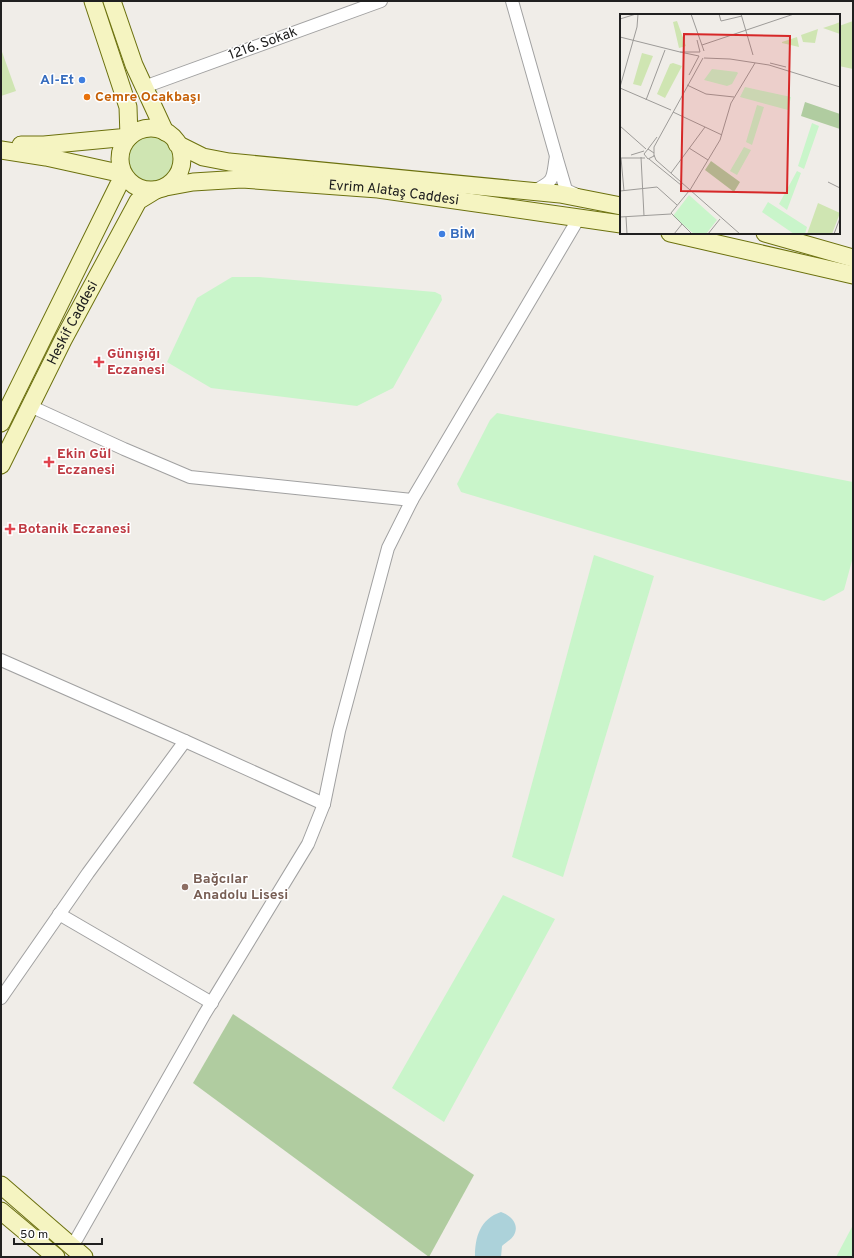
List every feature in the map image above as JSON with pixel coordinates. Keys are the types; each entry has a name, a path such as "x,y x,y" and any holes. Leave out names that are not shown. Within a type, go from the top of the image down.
{"main road":[{"path":"93,1 128,107 129,137"},
{"path":"112,1 144,87 165,132 177,144 181,152 182,162 174,181 161,188 146,190 137,188 129,182 123,174 120,164 120,154 123,145 129,137 137,131 146,129 165,132"},
{"path":"1,145 44,145 129,137"},
{"name":"Evrim Alataş Caddesi","path":"177,144 203,157 230,162 534,192 620,206"},
{"path":"1,150 46,157 123,174"},
{"path":"1,423 123,174"},
{"name":"Evrim Alataş Caddesi","path":"161,188 193,182 242,179 378,189 580,216 620,224"},
{"name":"Heskif Caddesi","path":"1,465 63,340 138,201 161,188"},
{"path":"674,234 853,275"},
{"path":"769,234 853,258"},
{"path":"1,1186 78,1252"},
{"path":"1,1211 56,1257"}],"street":[{"name":"1216. Sokak","path":"144,87 381,1"},
{"path":"512,1 566,190 585,199"},
{"path":"534,192 549,184 553,176 556,156"},
{"path":"78,1252 212,1003 308,844 324,804 339,731 388,548 412,500 580,216"},
{"path":"30,406 190,477 412,500"},
{"path":"1,660 186,741 324,804"},
{"path":"1,998 59,914 186,741"},
{"path":"59,914 212,1003"}],"green space":[{"path":"853,21 853,69 840,66 840,26"},
{"path":"1,49 16,91 1,96"},
{"path":"145,136 155,136 168,143 175,156 175,166 168,179 155,186 145,186 136,182 129,175 125,166 125,156 129,147 136,140"},
{"path":"232,277 259,277 435,292 441,295 442,300 393,388 357,406 211,388 167,362 197,298"},
{"path":"497,413 853,482 853,557 844,590 824,601 461,492 457,484 490,420"},
{"path":"594,555 654,576 563,877 512,857"},
{"path":"503,895 555,919 444,1122 392,1088"},
{"path":"233,1014 474,1175 429,1257 193,1083"},
{"path":"853,1225 853,1257 836,1257"}],"water":[{"path":"501,1212 508,1215 513,1220 516,1227 514,1235 502,1246 501,1257 475,1257 476,1243 480,1230 488,1219"}],"place":[{"name":"Al-Et","path":"82,80"},
{"name":"Cemre Ocakbaşı","path":"87,97"},
{"name":"BİM","path":"442,234"},
{"name":"Günışığı Eczanesi","path":"99,362"},
{"name":"Ekin Gül Eczanesi","path":"49,462"},
{"name":"Botanik Eczanesi","path":"10,529"},
{"name":"Bağcılar Anadolu Lisesi","path":"185,887"}]}
